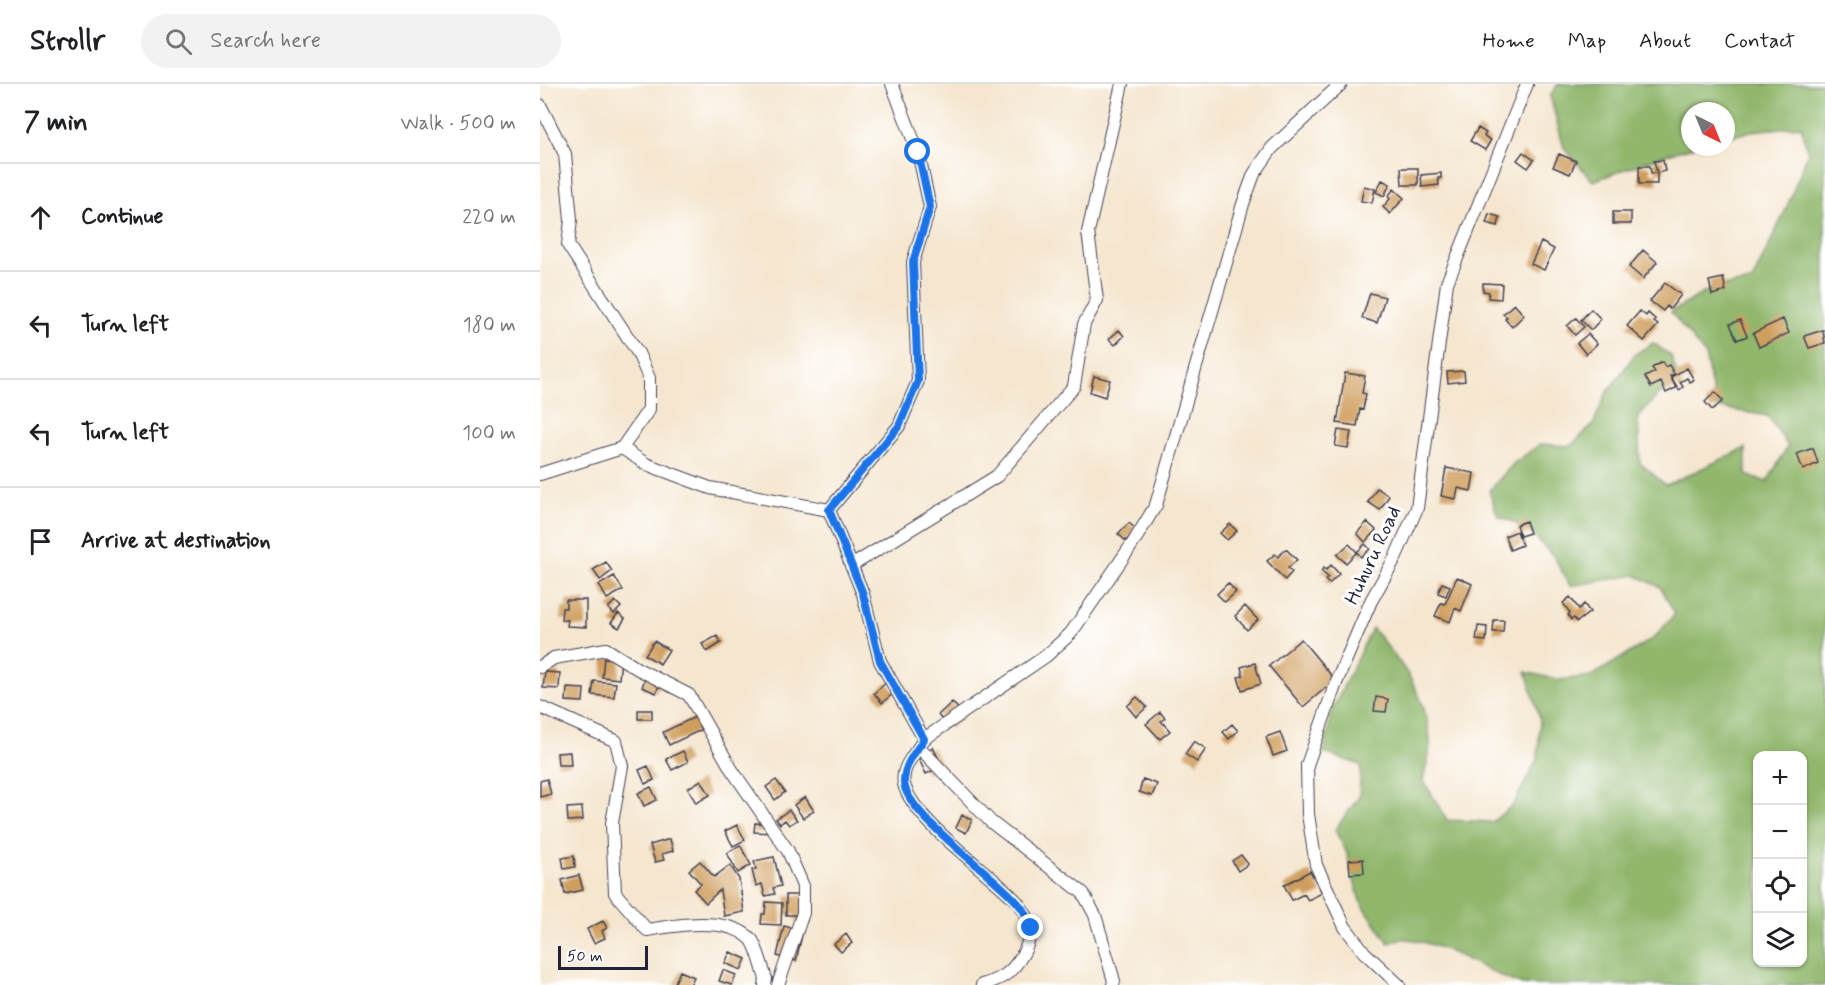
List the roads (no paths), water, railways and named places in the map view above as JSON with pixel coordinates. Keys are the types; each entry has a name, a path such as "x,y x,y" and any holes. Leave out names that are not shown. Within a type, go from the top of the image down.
{"street":[{"path":"829,510 899,426 918,381 913,262 930,207 918,152 892,84"},
{"path":"851,566 997,476 1074,386 1084,324 1097,300 1088,232 1122,84"},
{"path":"982,985 1002,978 1015,967 1026,949 1031,928 1023,908 930,823 910,800 903,783 906,765 921,743 1046,656 1071,633 1133,543 1156,505 1243,204 1254,174 1272,148 1341,84"},
{"name":"Huhuru Road","path":"1400,985 1364,952 1345,927 1316,865 1308,814 1307,765 1336,683 1371,601 1395,558 1417,508 1447,283 1527,84"},
{"path":"540,105 565,154 571,220 568,245 638,353 649,378 649,409 622,448 540,474"},
{"path":"622,448 646,464 710,488 829,510"},
{"path":"829,510 863,594 880,661 921,743 991,822 1083,893 1095,915 1114,981 1113,985"},
{"path":"540,667 554,658 606,649 688,695 732,770 788,850 803,886 803,913 778,985"},
{"path":"540,707 616,741 622,766 612,823 615,893 647,930 687,924 732,928 753,940 766,979 765,985"}]}
